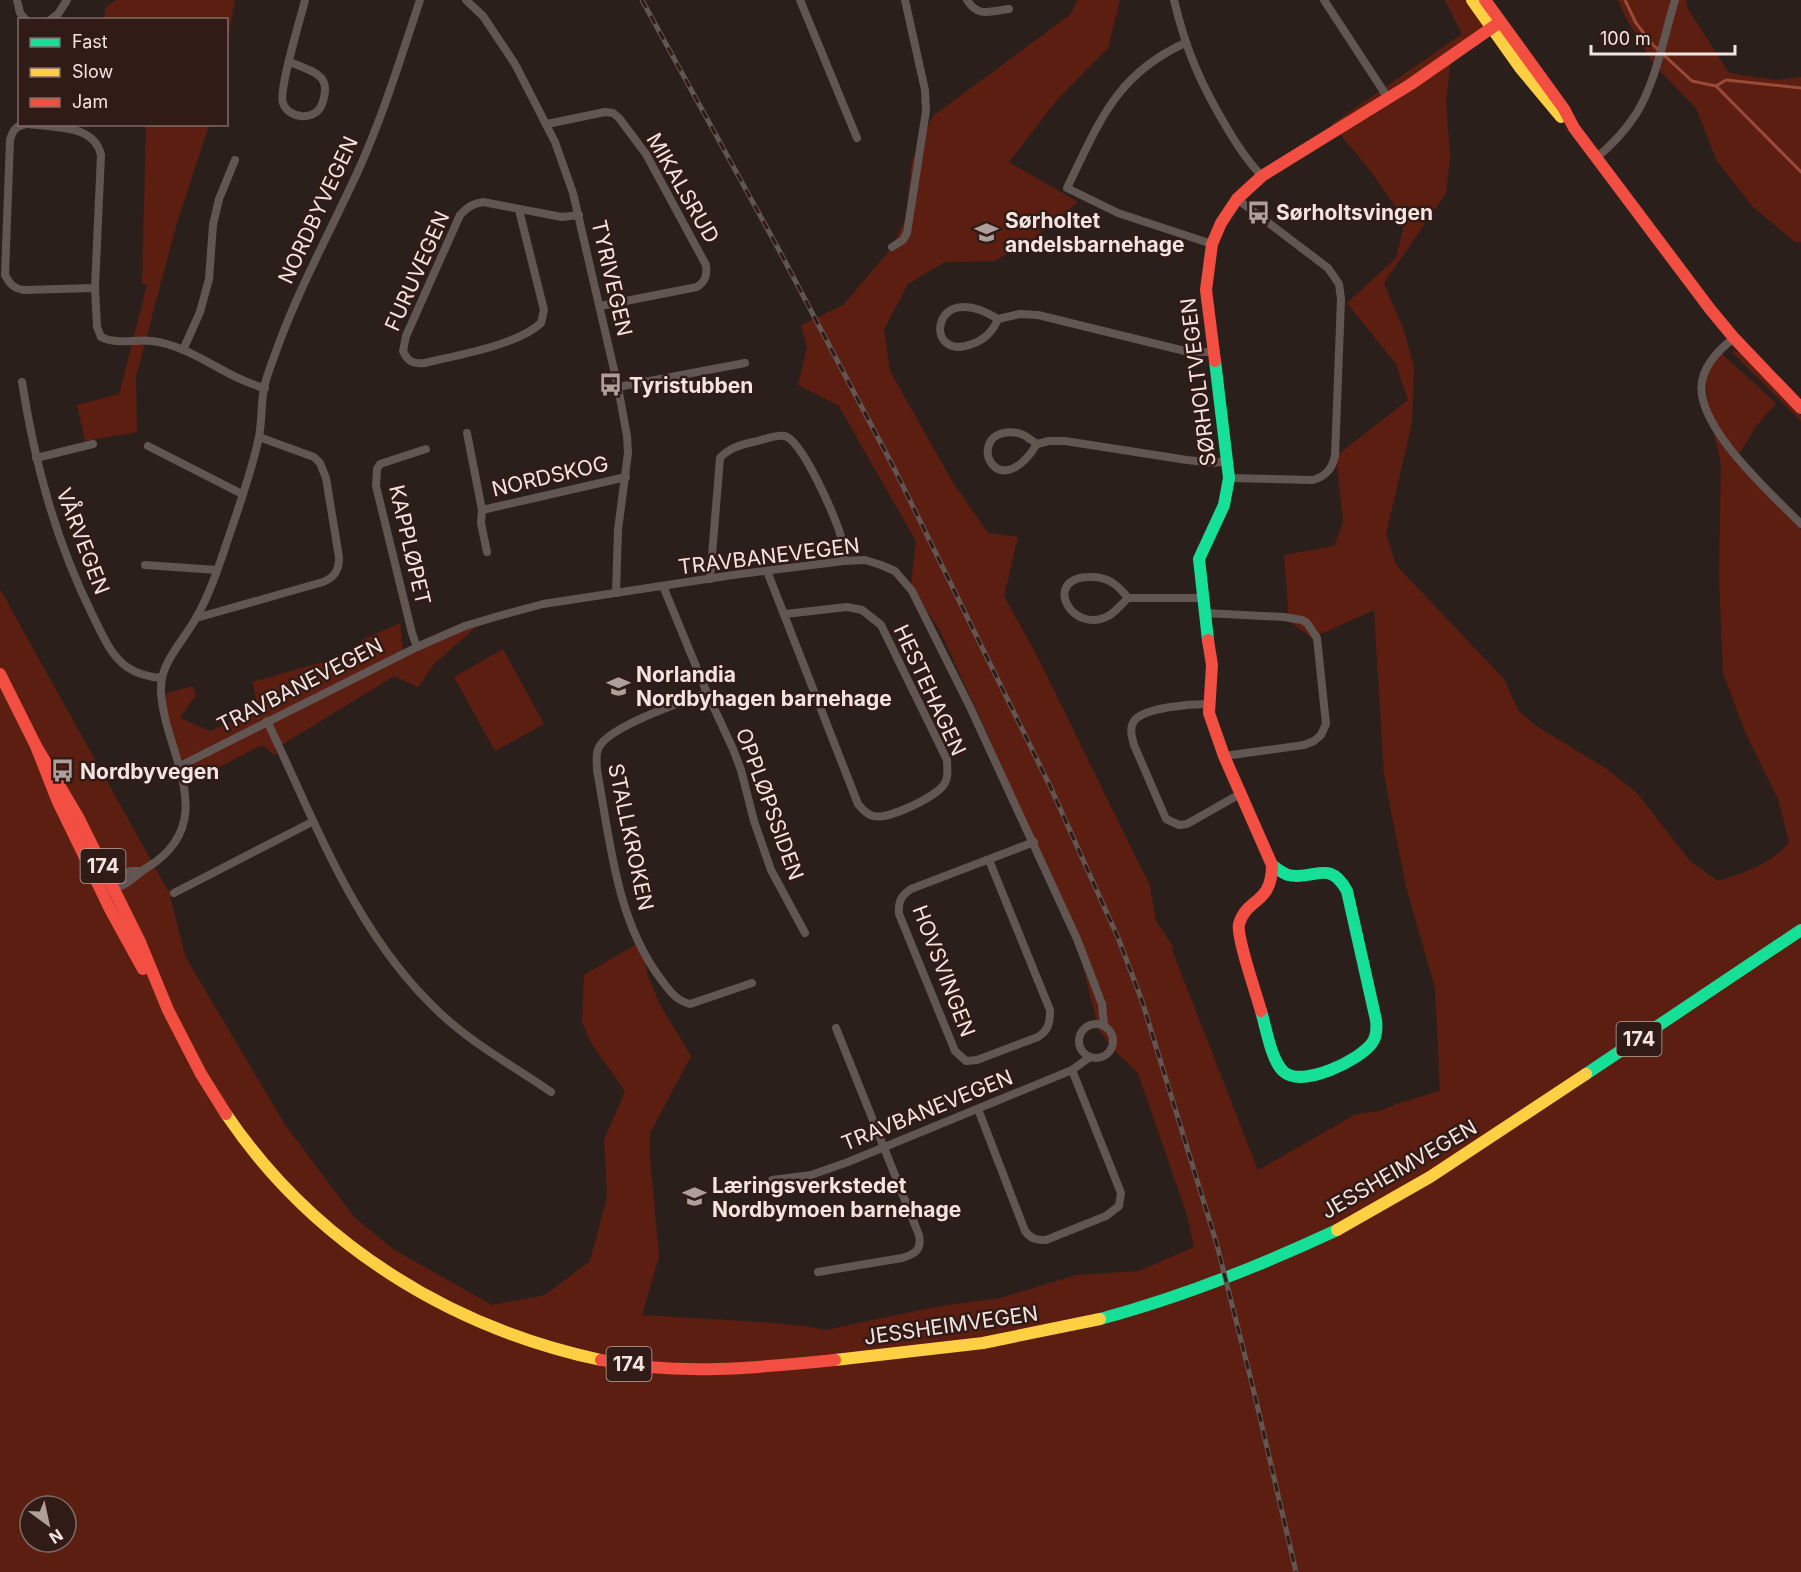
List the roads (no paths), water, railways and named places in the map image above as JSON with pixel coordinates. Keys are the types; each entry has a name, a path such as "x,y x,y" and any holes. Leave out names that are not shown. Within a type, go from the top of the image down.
{"main road":[{"path":"1472,0 1564,109 1574,128 1691,285 1734,338 1801,408"},
{"path":"1485,0 1495,25"},
{"name":"SØRHOLTVEGEN","path":"1272,866 1211,725 1209,704 1212,665 1199,559 1224,505 1229,478 1206,290 1212,244 1221,223 1237,199 1262,176 1388,98 1495,25"},
{"name":"JESSHEIMVEGEN","path":"0,674 36,746 58,779 112,884 154,974 159,992 201,1075 231,1122 285,1188 316,1218 383,1272 435,1302 465,1317 523,1340 618,1363 667,1369 741,1369 931,1350 1018,1337 1128,1310 1174,1296 1305,1244 1395,1199 1801,930"},
{"name":"JESSHEIMVEGEN","path":"36,746 51,789 100,890 147,977 159,992"},
{"path":"1272,866 1290,876 1324,871 1342,880 1347,891 1376,1020 1375,1038 1369,1047 1344,1062 1307,1077 1287,1075 1276,1060 1239,935 1239,922 1242,915 1268,890 1271,883 1272,866"}],"street":[{"path":"17,0 20,13 24,18"},
{"path":"53,18 67,0"},
{"path":"290,62 320,75 324,80 326,90 324,99 321,109 316,114 307,117 292,114 284,106 282,93 305,0"},
{"name":"NORDBYVEGEN","path":"100,890 112,884 129,882 141,871 164,857 183,827 186,808 180,766 161,697 162,678 181,638 196,618 217,570 259,436 265,388 290,313 359,168 390,88 420,0"},
{"name":"TYRIVEGEN","path":"466,0 477,8 503,44 547,124 566,169 579,215 627,436 626,477 618,530 616,593"},
{"path":"800,0 857,138"},
{"path":"892,247 903,240 907,233 926,111 925,90 905,0"},
{"path":"967,0 972,9 980,12 1009,9"},
{"path":"1174,0 1185,43 1201,83 1237,145 1262,176"},
{"path":"1324,0 1388,98"},
{"path":"1596,158 1621,135 1637,111 1646,92 1675,0"},
{"path":"1185,43 1148,64 1125,83 1109,106 1067,188 1118,213 1212,244"},
{"name":"MIKALSRUD","path":"547,124 605,112 613,113 619,118 646,154 663,182 706,265 705,279 697,286 600,306"},
{"path":"19,126 13,131 10,140 5,275 15,288 23,290 95,288"},
{"path":"43,126 82,131 99,147 101,155 95,288 97,327 101,337 117,342 153,341 183,350 249,384 265,388"},
{"path":"183,350 200,312 209,279 213,225 219,199 235,160"},
{"path":"1229,478 1313,480 1325,475 1331,469 1335,456 1341,299 1340,285 1328,268 1237,199"},
{"name":"FURUVEGEN","path":"519,210 544,310 541,324 510,340 425,363 410,362 403,351 406,336 460,215 473,204 483,202 562,217 579,215"},
{"path":"998,320 992,331 982,340 969,346 954,347 944,340 939,330 941,319 949,312 974,307 998,320 1020,314 1038,315 1189,352 1213,352"},
{"path":"1734,338 1710,361 1702,378 1706,409 1716,431 1729,448 1801,524"},
{"path":"618,387 745,363"},
{"name":"VÅRVEGEN","path":"22,382 47,503 68,562 104,640 115,656 127,667 142,675 162,678"},
{"name":"NORDSKOG","path":"467,433 482,510 481,523 487,552"},
{"path":"1037,444 1020,433 999,434 991,439 987,447 988,457 995,466 1003,471 1013,470 1022,464 1037,444 1065,441 1187,460 1214,463 1226,461"},
{"path":"196,618 323,582 331,579 339,567 326,478 320,463 314,457 259,436"},
{"path":"710,579 720,458 735,447 778,436 785,436 796,445 811,470 830,506 841,538 844,561"},
{"path":"36,458 93,444"},
{"path":"148,446 242,494"},
{"name":"KAPPLØPET","path":"417,646 376,486 377,469 380,464 426,449"},
{"name":"NORDSKOG","path":"482,510 626,477"},
{"name":"TRAVBANEVEGEN","path":"180,766 417,646 465,626 515,611 616,593 767,571 865,560 895,572 912,591 1034,842 1102,1004 1104,1025"},
{"path":"145,565 217,570"},
{"name":"HESTEHAGEN","path":"767,571 858,804 872,816 887,815 938,792 946,780 947,760 881,625 862,610 847,607 785,614"},
{"path":"1128,598 1111,580 1083,577 1072,581 1066,588 1064,598 1068,609 1076,615 1097,619 1109,616 1128,598 1202,598"},
{"name":"OPPLØPSSIDEN","path":"663,586 741,770 754,821 771,870 805,933"},
{"path":"1204,613 1302,620 1313,631 1318,647 1326,724 1322,735 1314,741 1297,747 1224,756"},
{"name":"STALLKROKEN","path":"707,693 651,715 604,740 598,747 597,770 619,888 630,924 653,969 671,993 680,1001 690,1004 752,983"},
{"path":"1209,704 1190,704 1141,715 1134,721 1132,727 1134,745 1166,819 1173,823 1187,824 1240,794"},
{"path":"267,722 338,875 367,923 422,994 462,1032 551,1092"},
{"path":"174,893 312,822"},
{"name":"HOVSVINGEN","path":"989,860 1050,1010 1050,1018 1045,1032 1038,1036 977,1060 966,1061 955,1051 899,914 898,904 902,896 911,889 1034,842"},
{"path":"1096,1023 1104,1025 1113,1035 1112,1048 1103,1057 1090,1057 1083,1053 1079,1037 1082,1030 1096,1023"},
{"path":"818,1272 902,1258 912,1255 921,1244 885,1147 836,1028"},
{"name":"TRAVBANEVEGEN","path":"772,1180 811,1175 885,1147 1072,1070 1090,1057"},
{"path":"978,1109 1025,1231 1030,1237 1046,1240 1106,1216 1119,1206 1121,1193 1072,1070"}],"waterway":[{"path":"1625,0 1636,23 1653,45 1692,81 1716,86 1801,172"},
{"path":"1716,86 1726,80 1801,88"}],"railway":[{"path":"642,0 779,250 896,472 1050,786 1119,940 1142,1001 1217,1245 1296,1572"}],"place":[{"name":"Sørholtsvingen","path":"1258,212"},
{"name":"Sørholtet andelsbarnehage","path":"987,232"},
{"name":"Tyristubben","path":"611,385"},
{"name":"Norlandia Nordbyhagen barnehage","path":"618,686"},
{"name":"Nordbyvegen","path":"62,771"},
{"name":"Læringsverkstedet Nordbymoen barnehage","path":"694,1197"}]}
